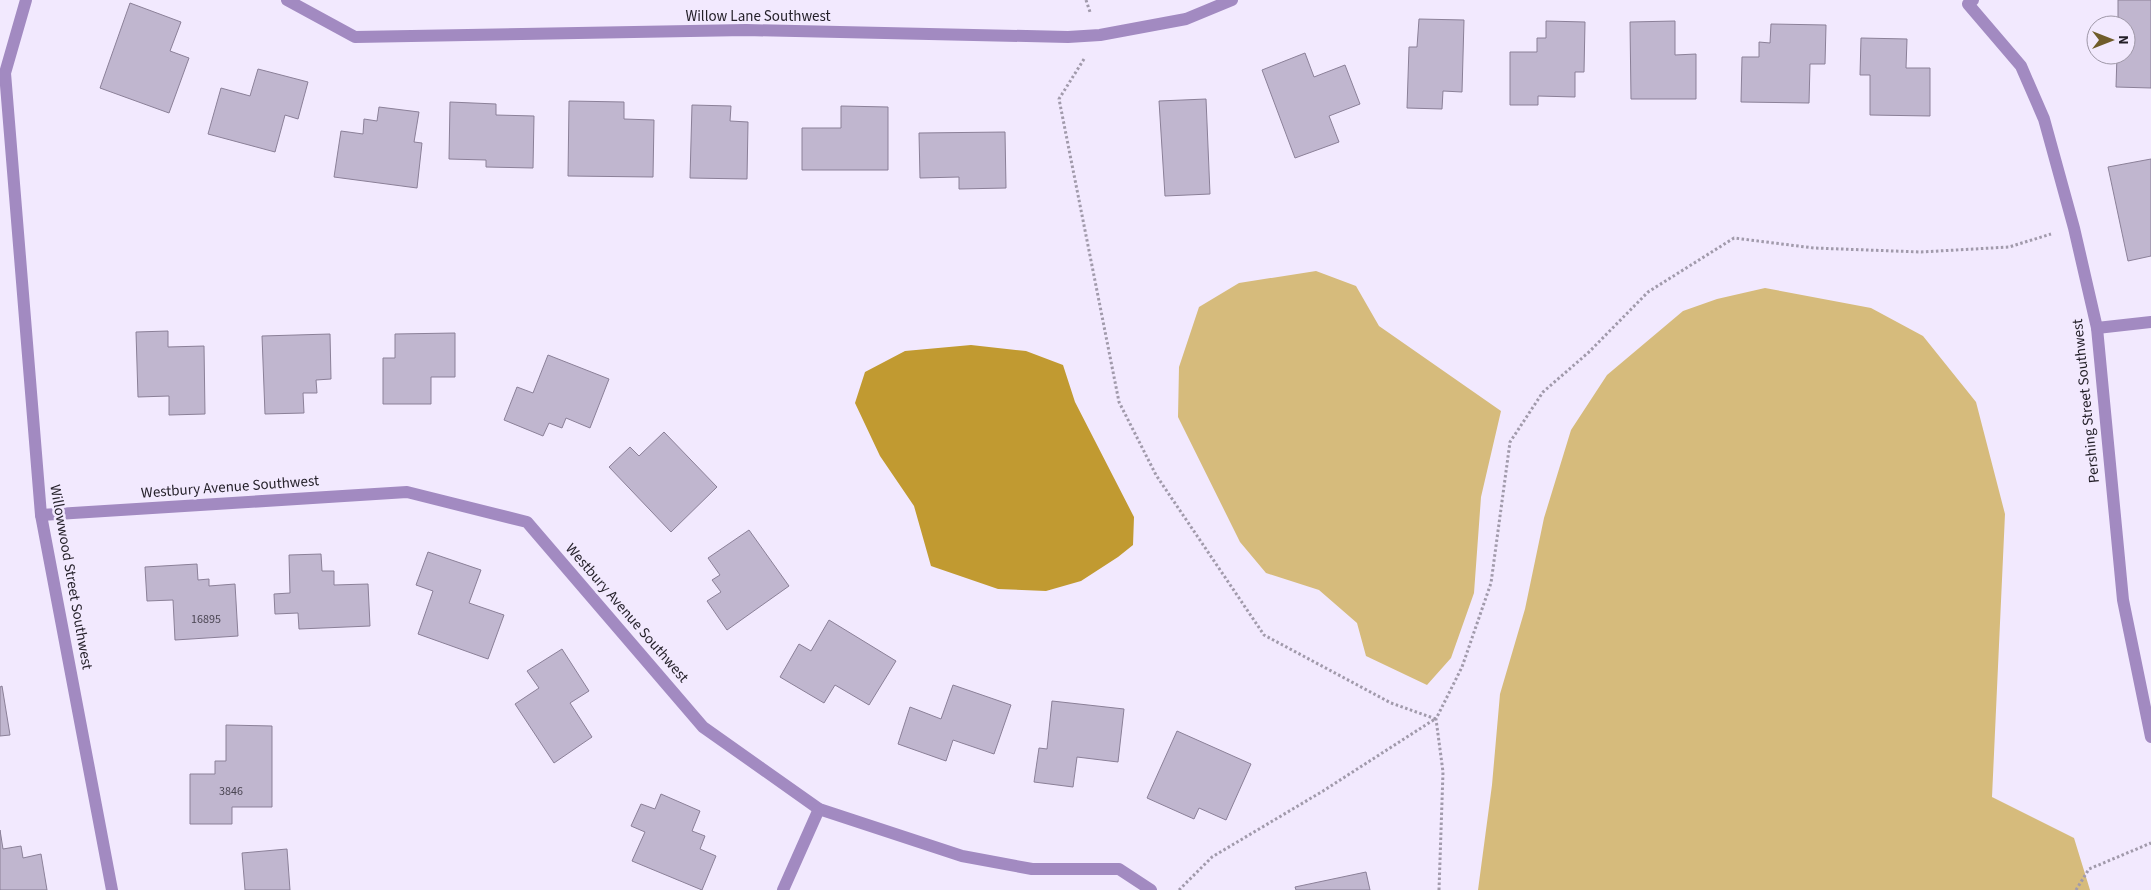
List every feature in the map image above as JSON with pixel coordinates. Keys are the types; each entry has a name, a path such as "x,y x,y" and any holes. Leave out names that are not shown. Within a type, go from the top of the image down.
{"street":[{"name":"Willowwood Street Southwest","path":"26,0 5,73 41,516 112,890"},
{"name":"Willow Lane Southwest","path":"287,0 354,37 746,30 1068,37 1100,35 1186,18 1232,0"},
{"name":"Pershing Street Southwest","path":"1968,1 2021,66 2044,119 2074,228 2097,328 2123,600 2151,737"},
{"path":"2097,328 2151,322"},
{"name":"Westbury Avenue Southwest","path":"41,516 407,492 527,522 703,727 819,809 962,856 1032,868 1119,868 1151,890"},
{"path":"783,890 819,809"}],"path":[{"path":"1100,35 1059,99 1119,402 1156,475 1264,635 1391,702 1436,719"},
{"path":"1180,890 1212,857 1323,791 1436,719 1462,667 1491,583 1510,442 1543,392 1589,352 1648,292 1734,238 1814,248 1921,252 2009,247 2074,228"},
{"path":"1436,719 1443,772 1439,890"},
{"path":"2076,890 2089,868 2151,843"}],"shaded area":[{"path":"1316,271 1356,286 1379,326 1501,411 1481,497 1474,593 1451,658 1427,685 1366,656 1357,623 1319,590 1266,573 1240,542 1178,417 1179,367 1199,307 1239,283"},
{"path":"1765,288 1871,308 1923,336 1976,402 2005,514 1992,797 2074,838 2090,890 1478,890 1492,785 1500,694 1525,609 1544,518 1571,430 1607,375 1683,311 1717,299"},
{"path":"971,345 1026,351 1063,365 1075,402 1134,517 1133,545 1081,581 1046,591 998,589 931,566 914,506 880,456 855,403 865,372 905,351"}],"building":[{"path":"2118,0 2151,0 2151,88 2116,87 2117,65 2136,65 2136,15 2118,15"},
{"path":"130,3 181,22 170,51 189,58 169,113 100,88"},
{"path":"1419,19 1464,20 1462,92 1443,91 1442,109 1407,108 1409,47 1417,47"},
{"path":"1546,21 1585,22 1584,72 1575,72 1575,97 1538,96 1538,105 1510,105 1510,52 1537,52 1537,38 1546,38"},
{"path":"1675,21 1675,55 1696,54 1696,99 1631,99 1630,22"},
{"path":"1771,24 1826,25 1825,64 1810,64 1809,103 1741,102 1742,57 1759,57 1759,42 1770,43"},
{"path":"1861,38 1907,39 1906,68 1930,68 1930,116 1870,115 1870,75 1860,75"},
{"path":"1305,53 1314,77 1345,65 1360,104 1329,116 1339,142 1295,158 1262,70"},
{"path":"258,69 308,82 298,119 285,115 275,152 208,134 221,88 250,96"},
{"path":"1206,99 1210,194 1165,196 1159,101"},
{"path":"569,101 624,102 624,119 654,120 653,177 568,176"},
{"path":"450,102 496,104 496,115 534,116 533,168 486,167 486,160 449,159"},
{"path":"692,105 731,106 730,121 748,122 747,179 690,178"},
{"path":"841,106 888,107 888,170 802,170 802,128 841,128"},
{"path":"379,107 419,112 414,142 422,143 417,188 334,177 341,131 363,134 364,119 377,121"},
{"path":"1005,132 1006,188 959,189 959,177 920,178 919,133"},
{"path":"2151,159 2151,256 2128,261 2108,167"},
{"path":"168,331 168,347 204,346 205,414 169,415 169,396 138,397 136,332"},
{"path":"455,333 455,377 431,377 431,404 383,404 383,358 395,358 395,334"},
{"path":"330,334 331,379 316,380 317,393 303,393 304,413 265,414 262,336"},
{"path":"548,355 609,379 590,428 566,418 562,428 549,423 543,436 504,420 517,387 533,393"},
{"path":"664,432 717,487 671,532 609,467 630,447 639,456"},
{"path":"749,530 789,586 727,630 707,601 721,592 712,580 720,575 708,558"},
{"path":"428,552 481,570 469,603 504,615 488,659 418,634 433,591 416,585"},
{"path":"321,554 322,571 334,571 334,585 368,584 370,626 299,629 298,613 275,614 274,594 290,593 289,555"},
{"path":"197,564 198,580 209,579 209,586 235,584 238,636 175,640 173,600 147,601 145,567"},
{"path":"829,620 896,661 869,705 835,685 824,703 780,677 799,644 811,651"},
{"path":"562,649 589,691 570,703 592,737 554,763 515,704 539,688 527,671"},
{"path":"953,685 1011,705 994,754 953,740 946,761 898,744 910,707 941,719"},
{"path":"2,686 10,735 0,736 0,687"},
{"path":"1052,701 1124,709 1118,762 1077,757 1073,787 1034,782 1039,748 1047,749"},
{"path":"226,725 272,726 272,807 232,807 232,824 190,824 190,774 215,774 215,761 226,761"},
{"path":"1177,731 1251,764 1226,820 1199,808 1194,819 1147,798"},
{"path":"661,794 700,811 692,831 705,836 700,849 716,856 702,890 632,861 645,832 631,826 641,804 655,809"},
{"path":"0,830 3,849 21,846 23,858 41,854 47,890 0,890"},
{"path":"287,849 290,890 245,890 242,853"},
{"path":"1366,872 1370,890 1296,890 1295,887"}]}
